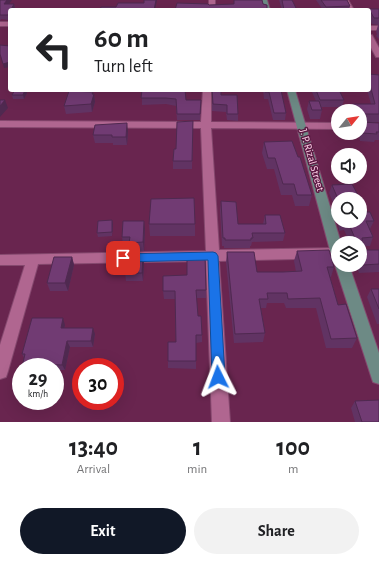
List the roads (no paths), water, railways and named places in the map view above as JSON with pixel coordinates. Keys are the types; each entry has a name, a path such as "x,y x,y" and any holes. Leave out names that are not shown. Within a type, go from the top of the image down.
{"main road":[{"name":"J. P. Rizal Street","path":"292,92 333,236"},
{"path":"344,272 379,376"}],"street":[{"path":"371,41 379,55"},
{"path":"207,92 206,125 221,422"},
{"path":"0,124 120,126 331,126"},
{"path":"0,260 331,253"},
{"path":"0,371 33,260"}]}
